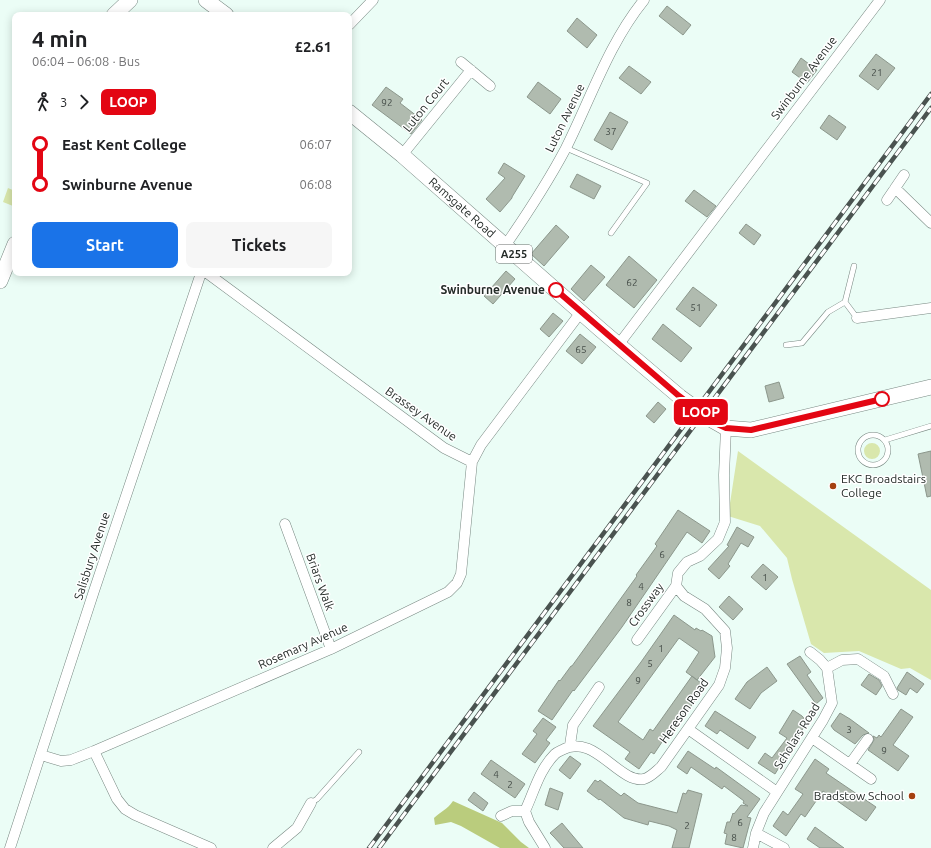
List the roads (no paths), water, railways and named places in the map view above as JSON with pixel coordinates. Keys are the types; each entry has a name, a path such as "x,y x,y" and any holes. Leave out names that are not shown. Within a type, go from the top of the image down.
{"main road":[{"path":"110,12 116,0"},
{"path":"117,12 130,0"},
{"path":"206,0 222,12"},
{"name":"Ramsgate Road","path":"352,114 680,397 726,428 751,430 931,387"},
{"path":"0,281 12,251"}],"street":[{"path":"352,22 373,0"},
{"name":"Luton Avenue","path":"505,246 531,210 566,148 622,31 644,0"},
{"name":"Swinburne Avenue","path":"619,344 880,0"},
{"path":"461,62 490,86"},
{"name":"Luton Court","path":"402,156 471,70"},
{"path":"887,200 904,175"},
{"path":"895,188 931,223"},
{"name":"Salisbury Avenue","path":"10,848 200,276"},
{"name":"Brassey Avenue","path":"211,276 444,448 472,462"},
{"path":"857,318 931,308"},
{"path":"472,462 481,445 581,312"},
{"path":"676,586 678,573 687,562 700,556 718,539 725,522 724,475 726,428"},
{"name":"Rosemary Avenue","path":"41,755 61,761 71,760 94,751 331,649 448,592 457,583 461,574 472,462"},
{"name":"Briars Walk","path":"285,524 331,649"},
{"name":"Crossway","path":"637,640 676,586"},
{"name":"Hereson Road","path":"570,746 582,746 595,751 611,764 634,778 643,779 661,767 718,685 725,668 727,648 725,631 704,609 684,596 676,586"},
{"path":"810,652 827,668 842,660 858,659 884,676 893,694"},
{"name":"Scholars Road","path":"753,848 756,833 764,813 812,738 832,703 827,668"},
{"path":"545,848 525,811 540,775 555,754 570,746 573,725 599,687"},
{"path":"688,729 777,792"},
{"path":"812,738 870,779"},
{"path":"850,764 868,739"},
{"path":"94,751 117,799 125,809 141,818 211,848"},
{"path":"273,848 297,828 311,802"},
{"path":"501,816 512,811 525,811"},
{"path":"756,833 784,848"}],"lane":[{"path":"566,148 647,183 612,233"},
{"path":"786,345 802,342 828,312 845,302 854,266"},
{"path":"845,302 857,318"},
{"path":"885,440 931,426"},
{"path":"871,435 880,436 885,440 889,448 886,458 879,464 874,465 864,462 859,454 859,444 862,440 871,435"},
{"path":"311,802 317,799 359,752"}],"railway":[{"path":"369,848 931,94"},
{"path":"379,848 931,108"}],"place":[{"name":"Swinburne Avenue","path":"556,290"},
{"name":"EKC Broadstairs College","path":"833,486"},
{"name":"Bradstow School","path":"912,796"}]}
